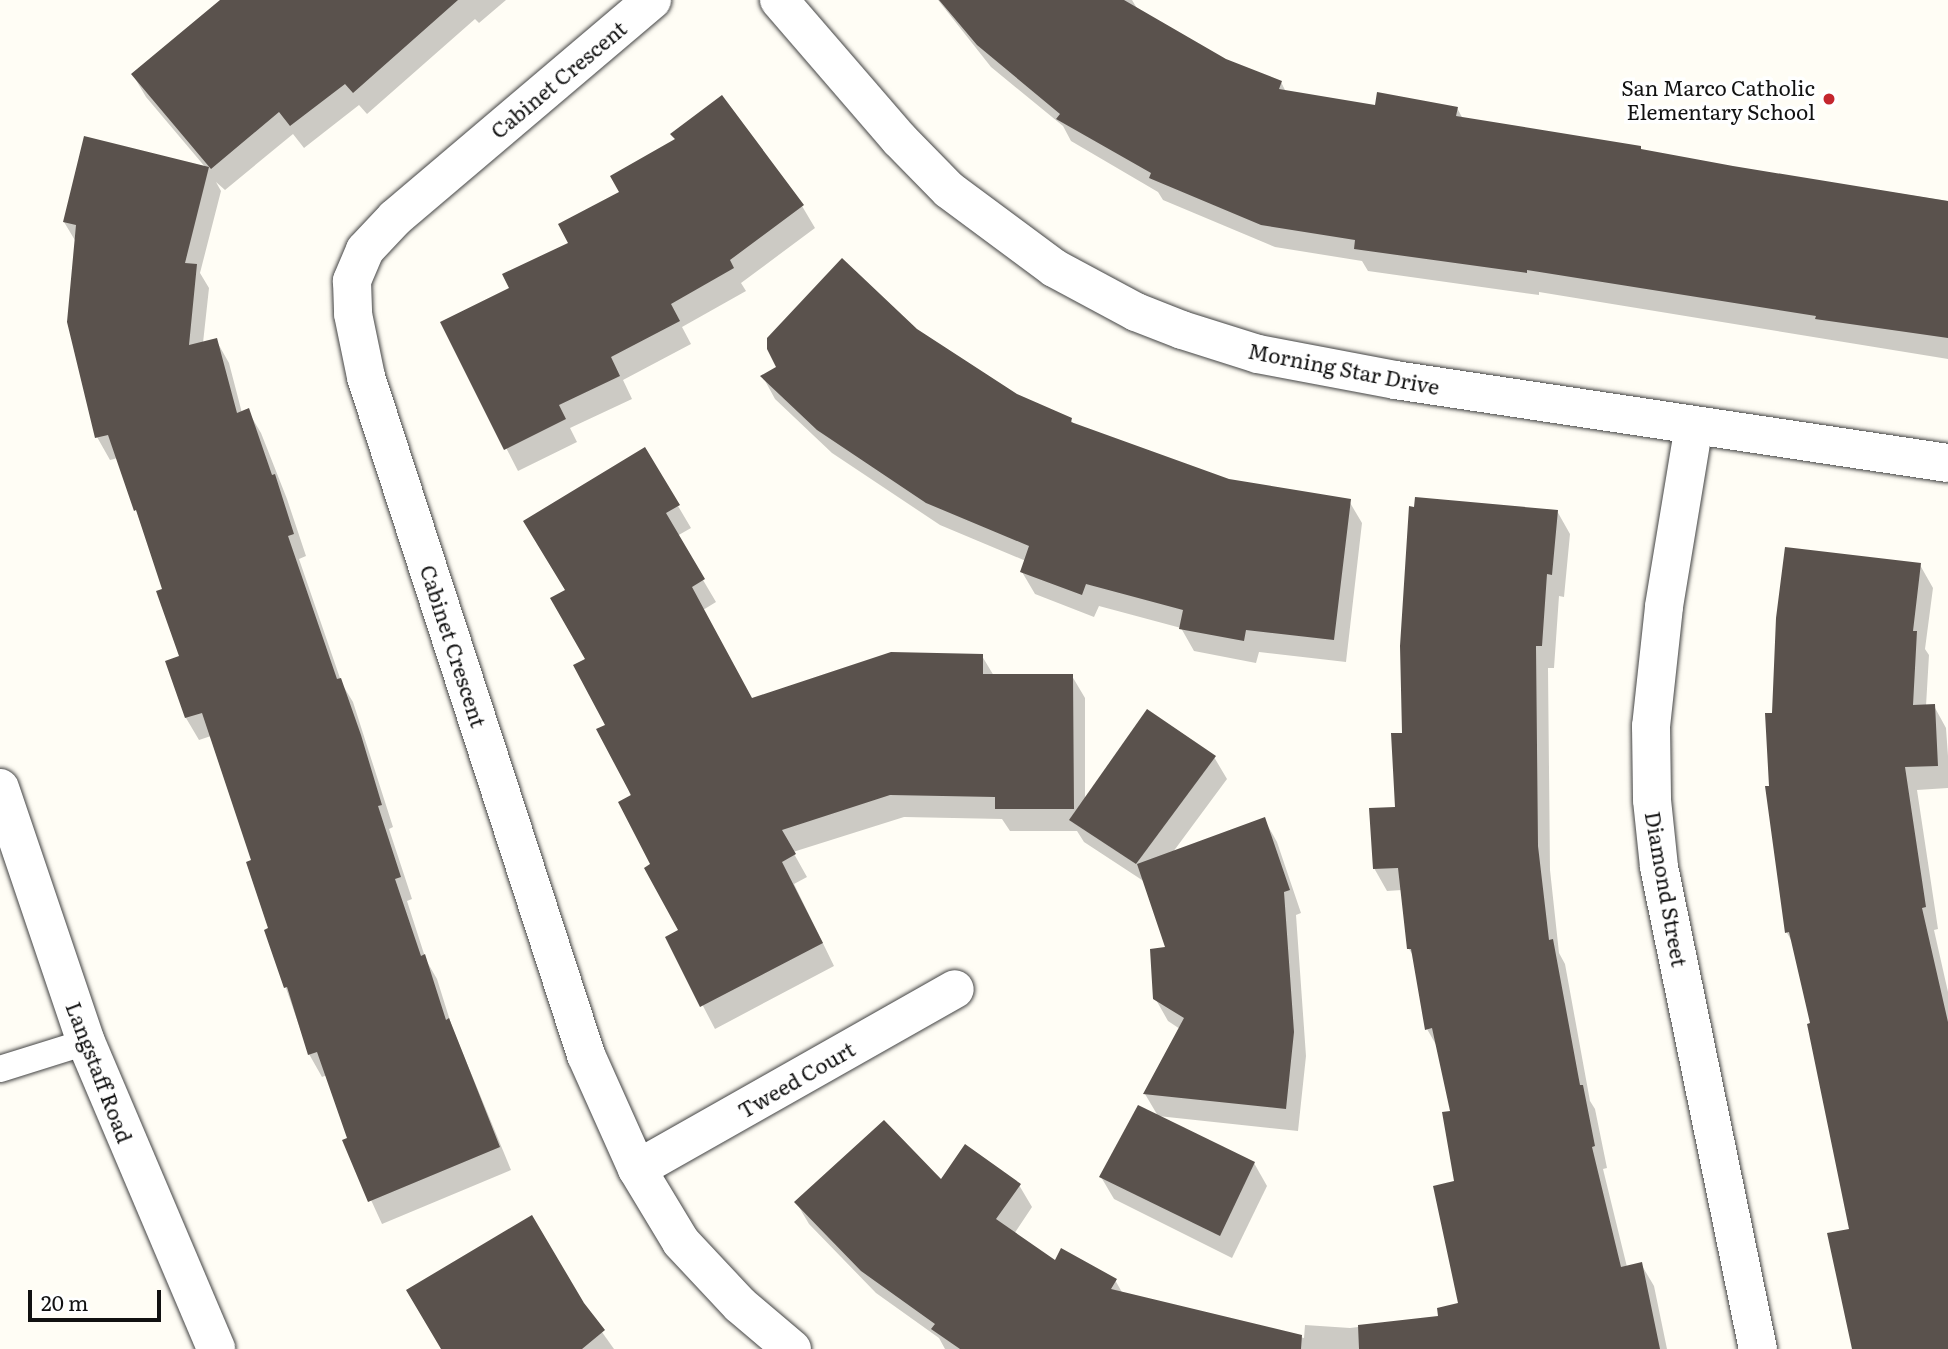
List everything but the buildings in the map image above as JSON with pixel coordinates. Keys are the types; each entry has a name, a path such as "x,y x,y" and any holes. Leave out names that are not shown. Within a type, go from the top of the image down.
{"street":[{"name":"Cabinet Crescent","path":"652,0 395,218 365,250 352,281 352,314 366,377 586,1055 637,1169 681,1242 740,1305 792,1349"},
{"name":"Morning Star Drive","path":"779,0 899,139 949,190 1054,268 1136,312 1217,342 1303,364 1948,463"},
{"name":"Diamond Street","path":"1694,425 1664,607 1651,726 1652,800 1659,867 1758,1349"},
{"name":"Langstaff Road","path":"0,788 86,1042 216,1349"},
{"name":"Tweed Court","path":"637,1169 955,989"}],"lane":[{"path":"0,1069 86,1042"}],"place":[{"name":"San Marco Catholic Elementary School","path":"1829,99"}]}
